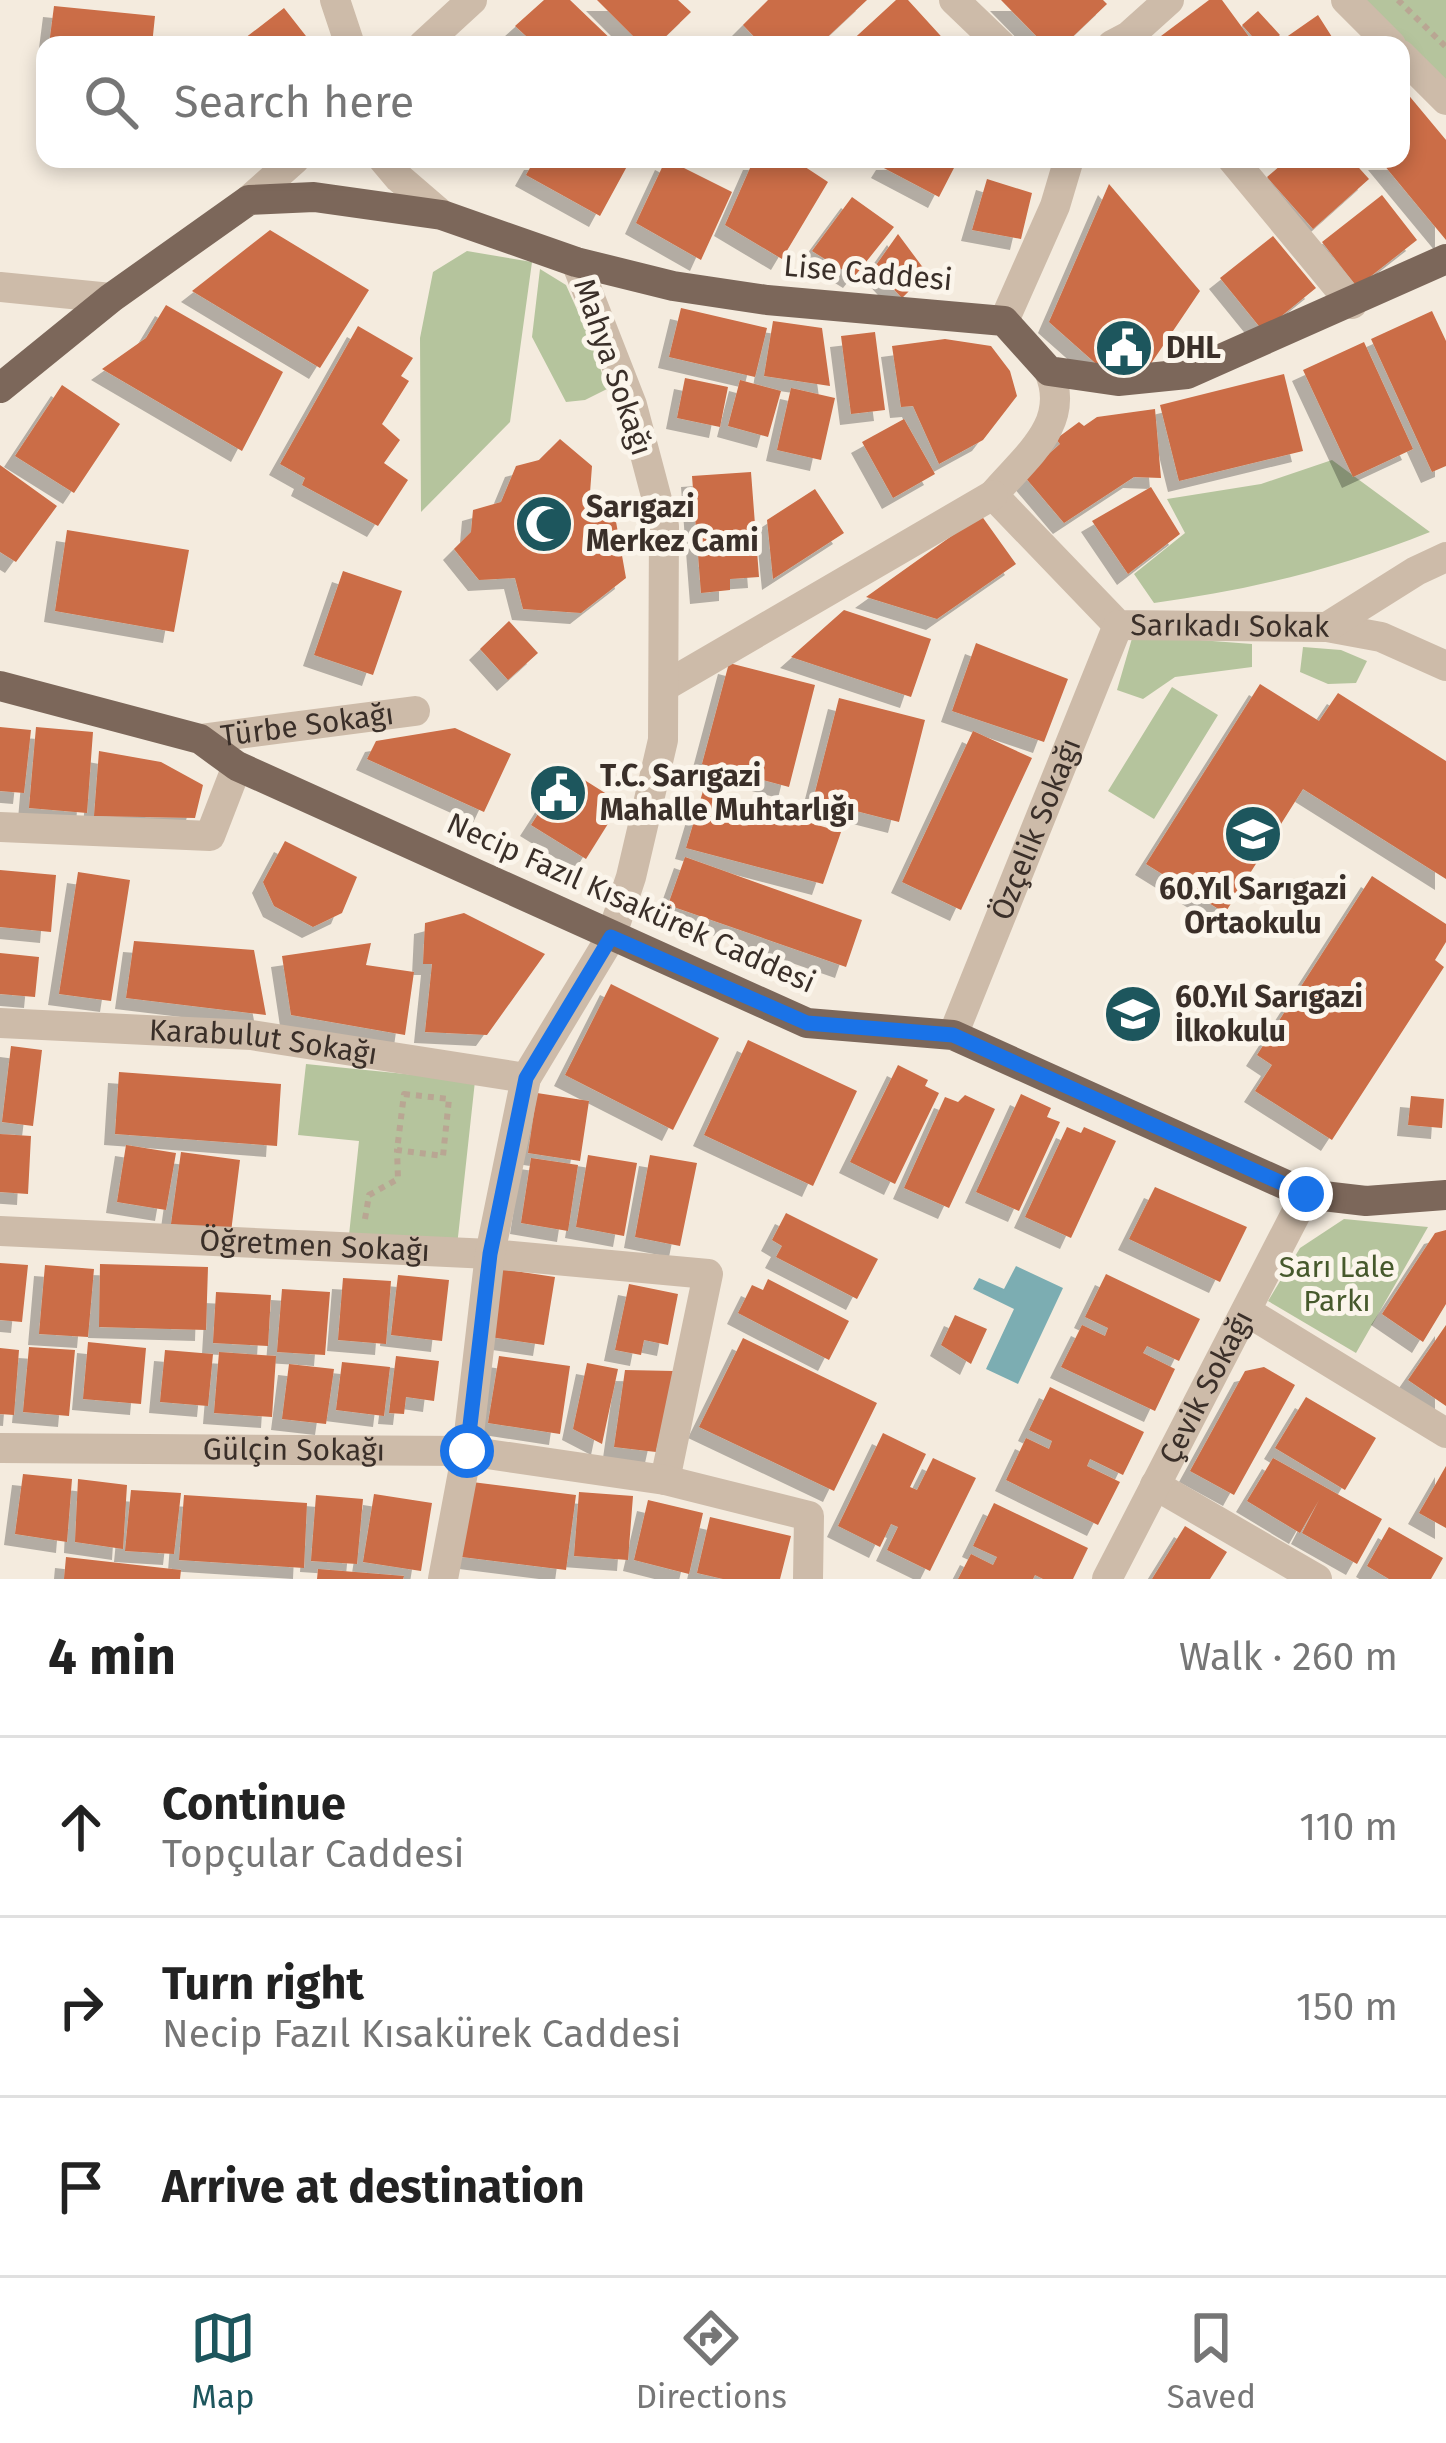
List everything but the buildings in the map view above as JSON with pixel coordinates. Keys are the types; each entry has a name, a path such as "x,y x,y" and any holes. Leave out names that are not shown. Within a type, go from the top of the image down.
{"main road":[{"name":"Lise Caddesi","path":"249,200 314,197 442,215 576,262 673,286 766,300 1004,321"},
{"path":"0,388 111,298 249,200"},
{"path":"1004,321 1048,370 1118,381 1187,374 1446,259"},
{"name":"Necip Fazıl Kısakürek Caddesi","path":"0,686 200,739 237,766 807,1023 953,1035 1306,1194 1366,1201 1446,1195"}],"street":[{"path":"335,0 347,36"},
{"path":"955,0 992,36"},
{"path":"1132,36 1169,0"},
{"path":"1346,0 1382,36"},
{"path":"434,36 475,1"},
{"path":"449,36 475,1"},
{"path":"1410,64 1446,100"},
{"path":"249,200 285,168"},
{"path":"391,168 442,215"},
{"path":"1004,321 1067,168"},
{"path":"1239,168 1352,304"},
{"name":"Mahya Sokağı","path":"443,1579 467,1451 490,1254 526,1078 611,937 631,877 662,740 664,526 632,405 576,262"},
{"path":"0,286 111,298"},
{"path":"665,686 993,495 1057,412 1057,390 1048,370"},
{"name":"Sarıkadı Sokak","path":"993,495 1118,625 1328,627 1381,638 1446,666"},
{"path":"1328,627 1446,557"},
{"name":"Özçelik Sokağı","path":"953,1035 1118,625"},
{"name":"Türbe Sokağı","path":"200,739 415,711"},
{"path":"0,827 210,836 237,766"},
{"name":"Karabulut Sokağı","path":"0,1023 250,1035 526,1078"},
{"name":"Çevik Sokağı","path":"1107,1579 1306,1194"},
{"name":"Öğretmen Sokağı","path":"0,1232 490,1254 708,1274 665,1480"},
{"path":"1246,1311 1446,1433"},
{"name":"Gülçin Sokağı","path":"0,1448 467,1451 665,1480 809,1516 808,1579"},
{"path":"1155,1485 1316,1579"}],"path":[{"path":"1398,0 1446,47"},
{"path":"359,1248 369,1195 398,1179 397,1150 404,1094 449,1100 443,1156 397,1150"}],"green space":[{"path":"1359,0 1446,0 1446,85 1410,50 1410,36 1396,36"},
{"path":"467,251 532,262 510,422 421,512 420,338 433,272"},
{"path":"540,269 566,285 592,343 607,389 585,400 566,402 532,337"},
{"path":"1332,460 1430,532 1294,576 1154,603 1134,574 1185,533 1167,499 1261,484"},
{"path":"1133,635 1252,644 1252,667 1175,677 1143,699 1117,690"},
{"path":"1303,647 1341,650 1367,661 1356,683 1328,684 1300,672"},
{"path":"1172,687 1218,715 1154,819 1108,791"},
{"path":"306,1064 475,1081 457,1246 349,1235 359,1141 298,1135"},
{"name":"Sarı Lale Parkı","path":"1344,1219 1428,1227 1356,1353 1268,1301 1300,1248"}],"water":[{"path":"1016,1266 1063,1288 1018,1384 986,1369 1014,1309 973,1289 979,1278 1004,1289"}],"place":[{"name":"DHL","path":"1124,348"},
{"name":"Sarıgazi Merkez Cami","path":"544,524"},
{"name":"T.C. Sarıgazi Mahalle Muhtarlığı","path":"558,793"},
{"name":"60.Yıl Sarıgazi Ortaokulu","path":"1253,834"},
{"name":"60.Yıl Sarıgazi İlkokulu","path":"1133,1014"}],"route":[{"path":"467,1451 490,1254 526,1078 611,937 807,1023 953,1035 1306,1194"}]}
